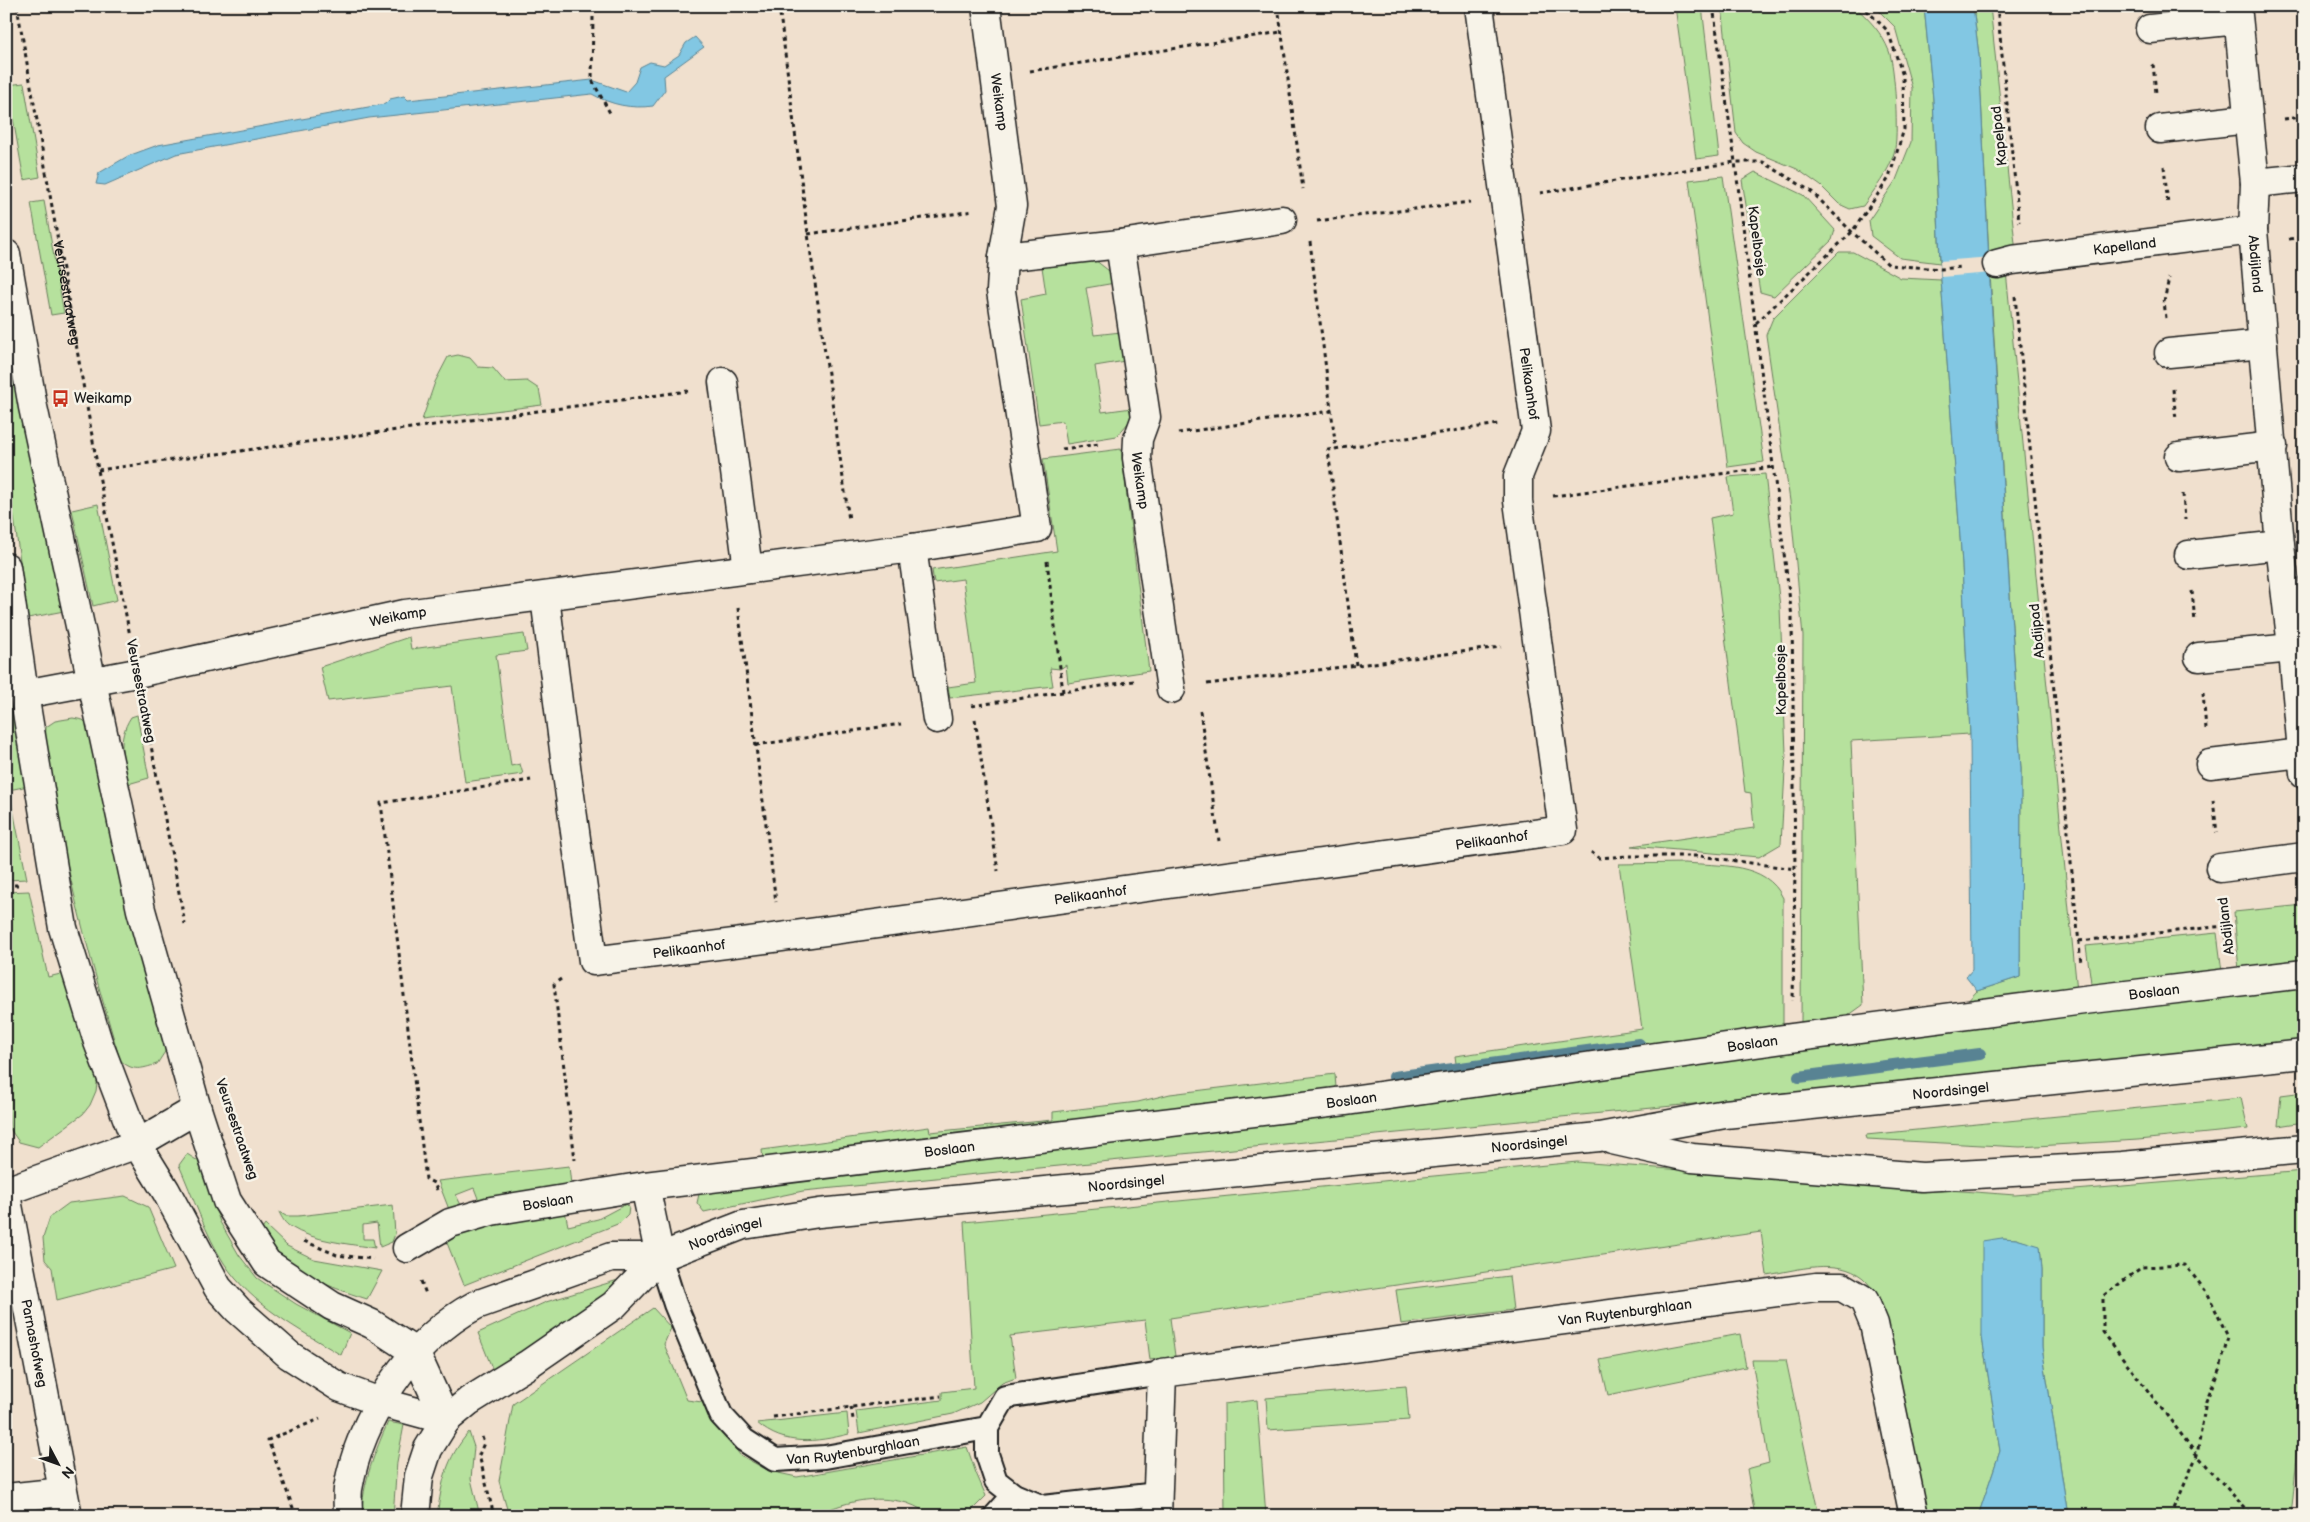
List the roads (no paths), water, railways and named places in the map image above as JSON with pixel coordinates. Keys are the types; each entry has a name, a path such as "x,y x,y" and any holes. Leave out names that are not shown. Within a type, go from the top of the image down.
{"street":[{"name":"Weikamp","path":"24,694 137,673 404,614 912,548 1037,528 1001,291 1003,257 1012,206 986,6"},
{"name":"Pelikaanhof","path":"545,597 593,961 1563,830 1539,642 1518,501 1518,476 1536,431 1478,6"},
{"path":"2150,29 2237,13 2255,183 2304,178"},
{"path":"2160,129 2248,119"},
{"name":"Abdijland","path":"2210,764 2303,763 2297,658 2280,545 2253,230 2255,183"},
{"path":"1003,257 1120,244 1282,220"},
{"name":"Kapelland","path":"2004,262 2253,230"},
{"name":"Weikamp","path":"1120,244 1146,417 1138,439 1137,458 1179,684"},
{"path":"6,254 33,407 141,910 196,1109 227,1201 267,1263 332,1306 372,1324 415,1352 446,1420"},
{"path":"2169,353 2264,344"},
{"path":"723,384 741,569"},
{"path":"2179,456 2273,446"},
{"path":"2189,555 2280,545"},
{"path":"912,548 936,716"},
{"path":"6,567 24,694 63,928 98,1042 136,1144 166,1191 218,1288 238,1310 289,1355 339,1386 380,1402 446,1420"},
{"path":"2199,657 2297,658"},
{"path":"2220,868 2304,857"},
{"name":"Boslaan","path":"407,1248 450,1223 491,1211 644,1186 1345,1101 1791,1038 2304,974"},
{"name":"Noordsingel","path":"380,1402 415,1352 458,1314 476,1305 610,1257 660,1256 743,1225 819,1213 1599,1137 1725,1114 2304,1054"},
{"path":"6,1191 136,1144 196,1109"},
{"name":"Noordsingel","path":"1599,1137 1692,1158 1922,1178 2122,1166 2304,1149"},
{"name":"Van Ruytenburghlaan","path":"644,1186 660,1256"},
{"name":"Parnashofweg","path":"6,1195 65,1504 6,1498"},
{"name":"Noordsingel","path":"446,1420 469,1401 614,1305 660,1256"},
{"name":"Van Ruytenburghlaan","path":"1162,1373 1806,1288 1842,1287 1864,1300 1874,1324 1914,1516"},
{"path":"1157,1505 1162,1373"},
{"path":"348,1516 348,1490 359,1449 380,1402"},
{"path":"416,1516 419,1476 428,1449 446,1420"}],"lane":[{"name":"Van Ruytenburghlaan","path":"660,1256 675,1304 721,1415 744,1440 775,1460 825,1457 988,1428 1005,1397 1162,1373"},
{"path":"988,1428 988,1454 996,1481 1014,1495 1043,1506 1157,1505"},
{"path":"995,1516 1014,1495"}],"water":[{"path":"1924,6 1973,6 1979,56 1990,283 2021,769 2020,977 1977,991 1966,977 1972,970 1970,734 1962,564 1941,280 1933,99"},
{"path":"695,37 704,47 664,76 665,90 653,106 637,107 622,105 592,94 369,118 176,154 105,185 96,184 99,173 128,156 158,145 385,104 390,99 404,96 408,100 592,80 626,92 635,82 640,67 650,62 664,65 679,55 686,43"},
{"path":"2002,1238 2016,1239 2040,1246 2042,1269 2042,1347 2068,1516 1978,1516 2000,1451 1982,1337 1982,1241"}],"waterway":[{"path":"1394,1077 1639,1044"},
{"path":"1799,1077 1980,1054"}],"place":[{"name":"Weikamp","path":"60,398"}]}
